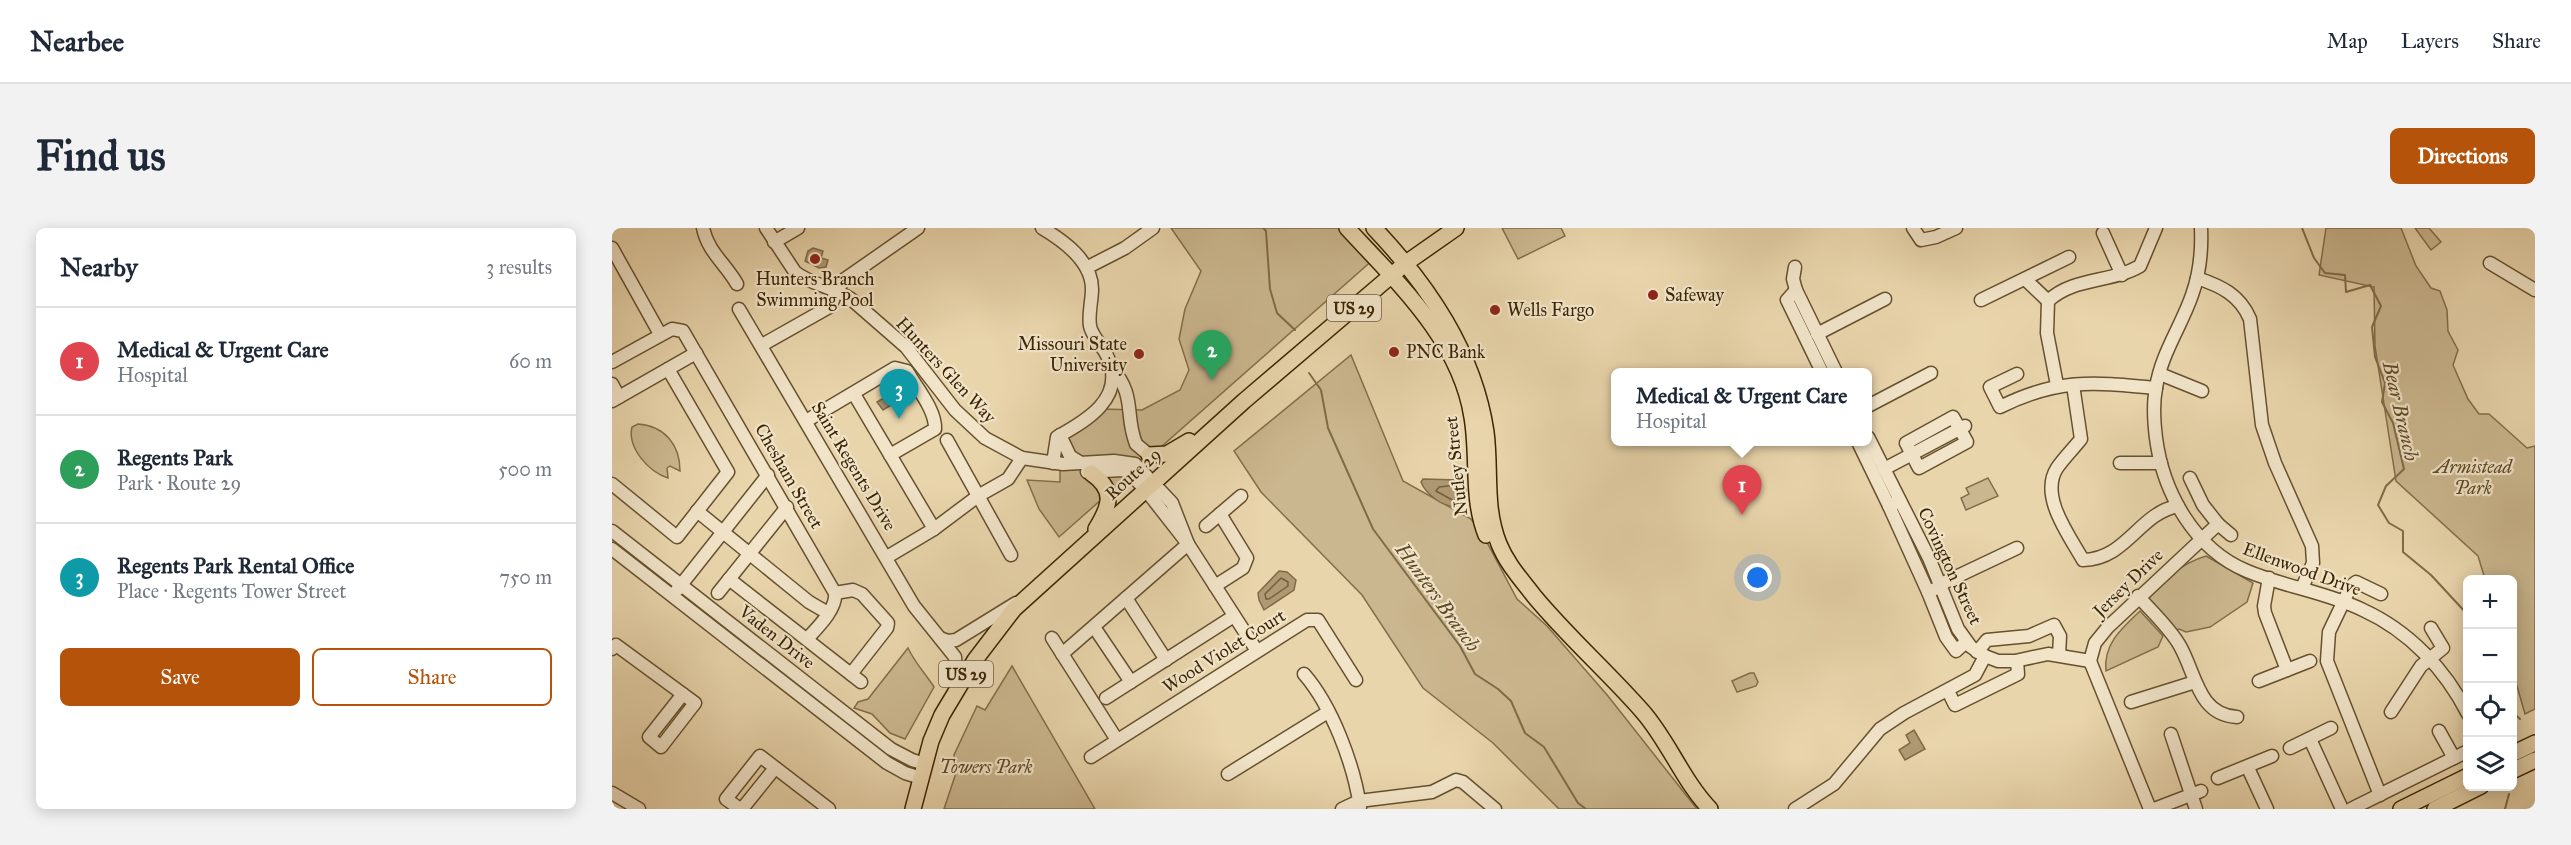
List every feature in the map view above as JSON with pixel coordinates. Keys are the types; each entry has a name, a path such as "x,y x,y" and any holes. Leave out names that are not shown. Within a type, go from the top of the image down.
{"main road":[{"name":"Nutley Street","path":"1347,228 1392,274 1434,327 1465,390 1474,428 1477,508 1490,543 1510,580 1525,597 1544,610"},
{"name":"Nutley Street","path":"1374,228 1406,263 1437,305 1462,353 1483,416 1488,453 1488,500 1495,533 1509,565 1544,610 1643,712 1710,809"},
{"name":"Route 29","path":"913,809 935,731 957,687 999,626 1090,539 1222,421 1392,274 1456,228"},
{"path":"1149,455 1167,454 1222,421"},
{"path":"1090,466 1104,484 1108,497 1102,518 1090,539"},
{"path":"2517,752 2535,743"},
{"path":"2517,769 2535,760"},
{"path":"2401,809 2463,778"},
{"path":"2435,809 2471,791"}],"street":[{"path":"703,228 708,247 727,267 737,284"},
{"name":"Hunters Glen Way","path":"766,228 801,278 851,299 906,347 945,398 967,423 985,438 1022,458 1058,463 1074,470 1090,466 1128,472 1172,503 1188,544 1257,651"},
{"path":"774,242 798,228"},
{"path":"762,345 831,306 836,291 845,279 918,228"},
{"path":"1042,228 1063,242 1088,267 1092,288 1091,330 1106,352 1111,368 1111,386 1104,403 1090,417 1054,442 1058,463"},
{"path":"1088,267 1119,252 1153,228"},
{"path":"1912,228 1921,240 1936,237 1956,228"},
{"path":"2048,301 2069,286 2122,274 2140,266 2156,228"},
{"name":"Ellenwood Drive","path":"2201,228 2201,259 2192,296 2164,357 2156,388 2155,428 2161,463 2178,506 2202,539 2236,566 2345,602 2388,624 2414,643 2430,659 2444,675 2463,706"},
{"path":"2103,233 2122,274"},
{"path":"612,248 660,334 612,362"},
{"path":"1981,300 2069,257"},
{"path":"2490,263 2535,290"},
{"path":"1795,267 1793,279 1796,290 1834,368"},
{"path":"2197,278 2230,292 2243,303 2250,319 2262,425 2275,463 2312,546 2313,563 2302,588"},
{"path":"2025,279 2048,301 2047,333 2056,385"},
{"path":"1796,290 1787,300 1820,368"},
{"path":"1817,334 1885,299"},
{"name":"Saint Regents Drive","path":"740,309 914,606 955,657 957,687"},
{"name":"Chesham Street","path":"660,334 672,329 682,330 835,593"},
{"path":"612,384 616,399 696,353"},
{"path":"806,421 896,368 907,371 928,408 935,423 935,429 890,455"},
{"path":"1111,368 1123,380 1129,394 1136,444 1149,455"},
{"path":"612,484 677,537 728,472 668,369"},
{"path":"1872,403 1931,373"},
{"path":"2017,374 1990,387 2000,407 2056,385 2102,383 2156,388"},
{"path":"2160,374 2202,391"},
{"path":"2073,385 2081,439 2056,470 2050,491 2061,519 2083,560 2099,559 2122,546 2153,517 2167,508 2178,506"},
{"path":"854,394 934,529"},
{"path":"928,408 945,398"},
{"path":"1884,469 1963,428"},
{"path":"1061,438 1070,456 1090,466 1128,452 1149,455"},
{"path":"947,440 1011,555"},
{"name":"Covington Street","path":"1872,445 1884,469 1895,503 1941,586 1958,629 1966,642 1981,654"},
{"path":"1861,446 1895,503 1946,637 1956,651 1966,642"},
{"path":"887,557 934,529 978,496 1008,479 1022,458"},
{"path":"2120,463 2161,463"},
{"path":"673,596 768,475"},
{"path":"2190,478 2203,505 2218,524 2231,535"},
{"path":"1206,526 1241,496"},
{"path":"718,593 787,507"},
{"path":"697,511 809,602 828,613"},
{"path":"1215,586 1243,568 1247,558 1220,514"},
{"name":"Jersey Drive","path":"2090,661 2098,639 2138,596 2218,524"},
{"name":"Vaden Drive","path":"612,531 891,749 912,760 923,771"},
{"path":"1062,654 1188,544"},
{"path":"1928,592 2017,548"},
{"name":"Vaden Drive","path":"612,549 887,763 905,773 923,771"},
{"path":"2269,578 2264,606 2265,614 2287,670"},
{"path":"729,579 856,678 888,623 862,594 853,590 835,593 836,599 828,613 807,639"},
{"path":"2379,795 2327,661 2329,632 2351,586 2356,582 2380,594"},
{"path":"940,638 948,641 956,640 1028,596"},
{"path":"2138,596 2180,646 2195,682 2211,707 2219,714 2237,717"},
{"path":"1126,598 1166,660"},
{"path":"1106,698 1234,616"},
{"name":"Wood Violet Court","path":"1091,757 1307,620 1318,620 1356,680"},
{"path":"1796,809 1834,784 1880,729 1904,713 1976,675 1987,640 2029,636 2054,625 2060,636 2059,655"},
{"path":"1094,627 1131,682"},
{"path":"2391,712 2421,666 2443,648 2431,628"},
{"path":"1052,638 1117,740"},
{"path":"612,649 616,645 683,694"},
{"path":"1981,654 1998,661 2017,661 2037,655 2059,655 2090,661 2152,809 2195,793"},
{"path":"1948,691 1955,705 2018,674 2017,661"},
{"path":"2259,681 2310,661"},
{"path":"1304,674 1328,712 1355,782 1359,805"},
{"path":"2131,702 2195,682"},
{"path":"1228,774 1328,712"},
{"path":"2290,748 2331,728"},
{"path":"2439,731 2454,758"},
{"path":"2171,734 2195,793 2196,809"},
{"path":"2310,739 2342,809"},
{"path":"2351,809 2463,754"},
{"path":"775,768 741,809 726,799 760,756 829,809"},
{"path":"2218,778 2248,768 2272,756"},
{"path":"2248,768 2267,809"},
{"path":"1342,809 1432,792 1456,780 1463,782 1495,809"},
{"path":"612,793 639,809"}],"green space":[{"path":"1171,228 1344,228 1375,258 1059,537 1039,509 1027,480 1060,482 1060,462 1054,442 1099,409 1142,410 1180,390 1189,370 1179,339 1185,309 1201,271"},
{"path":"1502,228 1561,228 1565,236 1518,259"},
{"name":"Armistead Park","path":"2326,228 2401,228 2416,266 2431,288 2440,291 2447,310 2448,331 2458,350 2453,365 2468,399 2479,414 2489,414 2527,448 2535,446 2535,709 2525,714 2517,686 2517,575 2484,575 2478,556 2396,481 2375,346 2374,287 2319,275"},
{"path":"2415,228 2429,228 2441,242 2431,250"},
{"path":"1351,355 1403,481 1471,519 1482,533 1517,599 1547,626 1608,696 1697,809 1559,809 1493,743 1423,688 1362,595 1261,492 1234,451"},
{"path":"638,424 656,429 669,438 677,453 680,471 670,466 667,468 668,478 647,465 636,451 631,435 632,427"},
{"path":"1988,478 1998,496 1966,510 1961,498 1969,494 1966,488"},
{"path":"2206,556 2253,583 2247,602 2210,627 2186,632 2179,629 2174,631 2147,601 2158,586 2173,573"},
{"path":"2140,611 2163,636 2158,647 2106,671 2108,653 2115,637"},
{"path":"908,648 934,687 905,739 890,733 872,714 854,708 858,702 868,699"},
{"name":"Towers Park","path":"1012,666 1095,809 944,809 955,776 954,755 977,706 985,710"},
{"path":"1754,673 1758,682 1756,686 1737,692 1732,681"}],"water":[{"name":"Hunters Branch Swimming Pool","path":"813,248 823,251 821,258 828,260 826,267 819,268 805,261 808,251"},
{"path":"897,390 903,398 883,410 877,402"},
{"path":"1423,479 1459,480 1466,489 1465,499 1459,506 1442,503 1423,487 1421,482"},
{"path":"1279,571 1287,572 1296,580 1294,590 1264,610 1258,593"},
{"path":"1914,730 1925,749 1905,760 1899,750 1910,743 1906,735"}],"waterway":[{"name":"Hunters Branch","path":"1263,228 1266,231 1270,289 1277,313 1295,330"},
{"name":"Bear Branch","path":"2302,228 2314,258 2325,273 2345,275 2346,292 2370,285 2381,306 2372,327 2375,357 2385,383 2382,402 2393,423 2404,469 2386,486 2378,505 2389,523 2403,531 2403,552 2431,575 2463,610"},
{"name":"Hunters Branch","path":"1309,373 1321,390 1328,428 1373,529 1460,646 1475,674 1498,689 1511,701 1525,733 1544,747 1578,803 1586,809"},
{"name":"Bear Branch","path":"2505,809 2509,794"}],"place":[{"name":"Hunters Branch Swimming Pool","path":"815,259"},
{"name":"Safeway","path":"1653,295"},
{"name":"Wells Fargo","path":"1495,310"},
{"name":"PNC Bank","path":"1394,352"},
{"name":"Missouri State University","path":"1139,354"},
{"name":"Regents Park","path":"1212,380"},
{"name":"Regents Park Rental Office","path":"899,419"},
{"name":"Medical & Urgent Care","path":"1742,515"}]}
